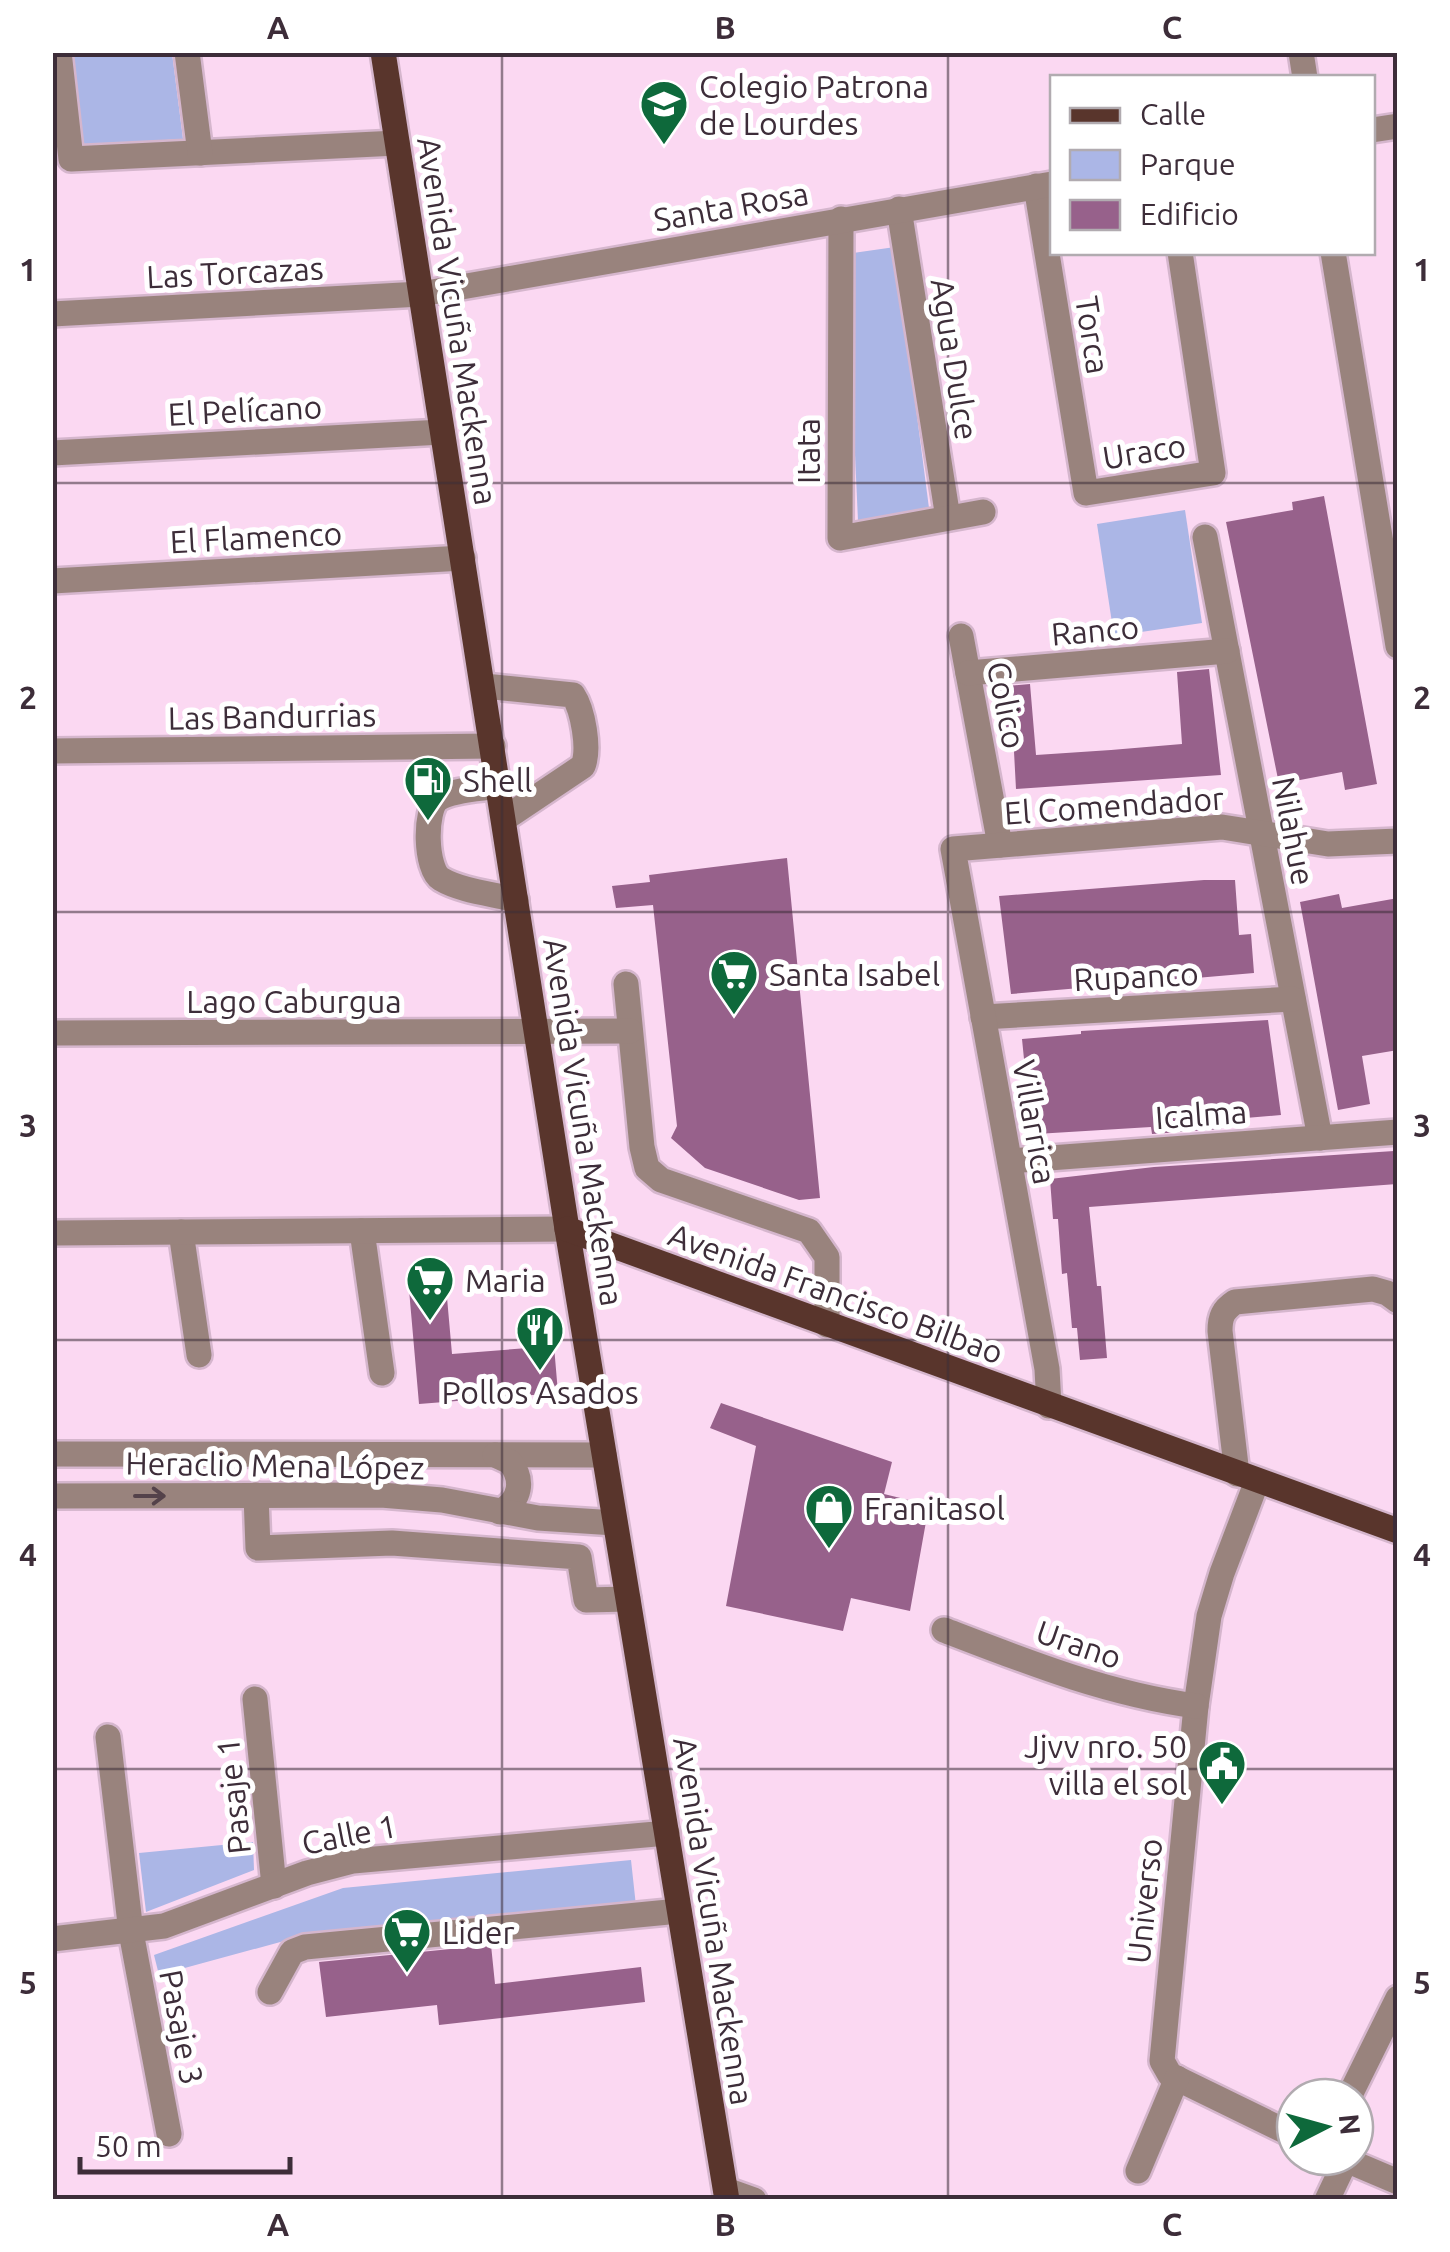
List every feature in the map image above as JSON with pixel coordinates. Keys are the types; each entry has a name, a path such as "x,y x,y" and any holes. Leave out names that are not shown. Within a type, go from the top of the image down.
{"main road":[{"name":"Avenida Vicuña Mackenna","path":"382,52 567,1230 726,2195"},
{"name":"Avenida Francisco Bilbao","path":"567,1230 1398,1531"}],"street":[{"path":"59,52 72,159 397,143"},
{"path":"187,52 200,152"},
{"name":"Santa Rosa","path":"422,294 1044,185"},
{"name":"Torca","path":"1044,185 1050,229"},
{"name":"Agua Dulce","path":"899,210 948,518"},
{"name":"Itata","path":"841,219 840,538 983,512"},
{"name":"Torca","path":"1054,255 1086,493"},
{"name":"Uraco","path":"1086,493 1213,473 1180,255"},
{"path":"1333,255 1398,646"},
{"name":"Las Torcazas","path":"52,314 422,294"},
{"name":"El Pelícano","path":"52,453 442,432"},
{"name":"Nilahue","path":"1205,536 1320,1138"},
{"name":"El Flamenco","path":"52,581 463,558"},
{"name":"Colico","path":"961,636 1000,845"},
{"name":"Ranco","path":"968,673 1227,651"},
{"path":"484,686 573,695 578,703 587,758 583,766 504,818"},
{"name":"Las Bandurrias","path":"52,752 493,746"},
{"path":"499,786 448,795 435,802 430,814 431,865 442,880 516,900"},
{"name":"El Comendador","path":"952,850 1222,827 1328,844 1398,841"},
{"name":"Villarrica","path":"952,850 1047,1368 1049,1406"},
{"path":"626,984 647,1168 661,1180 810,1231 827,1257 827,1324"},
{"name":"Rupanco","path":"983,1017 1293,999"},
{"name":"Lago Caburgua","path":"52,1033 630,1031"},
{"name":"Icalma","path":"1010,1162 1398,1132"},
{"path":"362,1230 382,1373"},
{"name":"Avenida Francisco Bilbao","path":"52,1233 567,1230"},
{"path":"181,1232 199,1355"},
{"path":"1247,1478 1220,1331 1220,1318 1226,1308 1234,1302 1373,1290 1398,1301"},
{"name":"Heraclio Mena López","path":"52,1454 604,1454"},
{"path":"495,1455 510,1462 520,1485 516,1498 500,1512"},
{"name":"Universo","path":"1177,2078 1164,2068 1162,2053 1196,1706 1215,1593 1247,1478"},
{"name":"Heraclio Mena López","path":"52,1496 412,1497 567,1521 615,1523"},
{"path":"256,1496 258,1548 392,1544 579,1557 586,1600 628,1600"},
{"name":"Urano","path":"944,1630 1088,1684 1196,1706"},
{"name":"Pasaje 1","path":"255,1700 274,1886"},
{"name":"Pasaje 3","path":"108,1737 130,1932 168,2134"},
{"name":"Calle 1","path":"52,1939 130,1932 178,1922 353,1861 666,1833"},
{"path":"270,1992 292,1952 305,1948 680,1911"},
{"path":"1360,2077 1398,1998"},
{"path":"1138,2171 1177,2078 1275,2126"},
{"path":"726,2195 754,2200"}],"green space":[{"path":"69,53 172,53 183,139 81,145"},
{"path":"895,247 929,508 858,521 846,254"},
{"path":"1185,510 1202,623 1114,636 1097,524"},
{"path":"253,1842 254,1870 146,1912 139,1853"},
{"path":"631,1860 636,1906 284,1941 159,1975 154,1955 343,1888"}],"building":[{"path":"1324,496 1377,784 1345,790 1342,772 1279,784 1226,522 1293,510 1292,502"},
{"path":"1209,669 1221,775 1016,789 1013,733 1002,734 997,687 1030,684 1036,755 1182,744 1177,672"},
{"name":"Santa Isabel","path":"787,858 820,1198 799,1200 705,1168 671,1138 677,1126 653,905 616,908 612,886 650,882 649,875"},
{"path":"1235,880 1239,935 1251,934 1254,973 1011,994 999,896"},
{"path":"1339,894 1342,908 1398,898 1398,1050 1362,1056 1370,1104 1338,1110 1300,902"},
{"path":"1268,1020 1281,1115 1222,1120 1222,1129 1152,1134 1151,1127 1036,1134 1031,1078 1026,1079 1022,1039 1081,1031"},
{"path":"1394,1151 1397,1184 1089,1207 1107,1358 1080,1360 1077,1328 1072,1328 1067,1273 1062,1274 1050,1179 1154,1167"},
{"path":"445,1275 452,1354 554,1346 558,1393 419,1404 408,1278"},
{"name":"Franitasol","path":"721,1403 892,1462 884,1494 929,1505 910,1611 851,1598 843,1631 726,1606 756,1446 710,1428"},
{"name":"Lider","path":"491,1945 495,1984 641,1967 645,2002 439,2025 437,2005 326,2017 319,1962"}],"place":[{"name":"Colegio Patrona de Lourdes","path":"664,146"},
{"name":"Shell","path":"428,822"},
{"name":"Santa Isabel","path":"734,1016"},
{"name":"Maria","path":"430,1322"},
{"name":"Pollos Asados","path":"540,1372"},
{"name":"Franitasol","path":"829,1550"},
{"name":"Jjvv nro. 50 villa el sol","path":"1222,1806"},
{"name":"Lider","path":"407,1974"}]}
